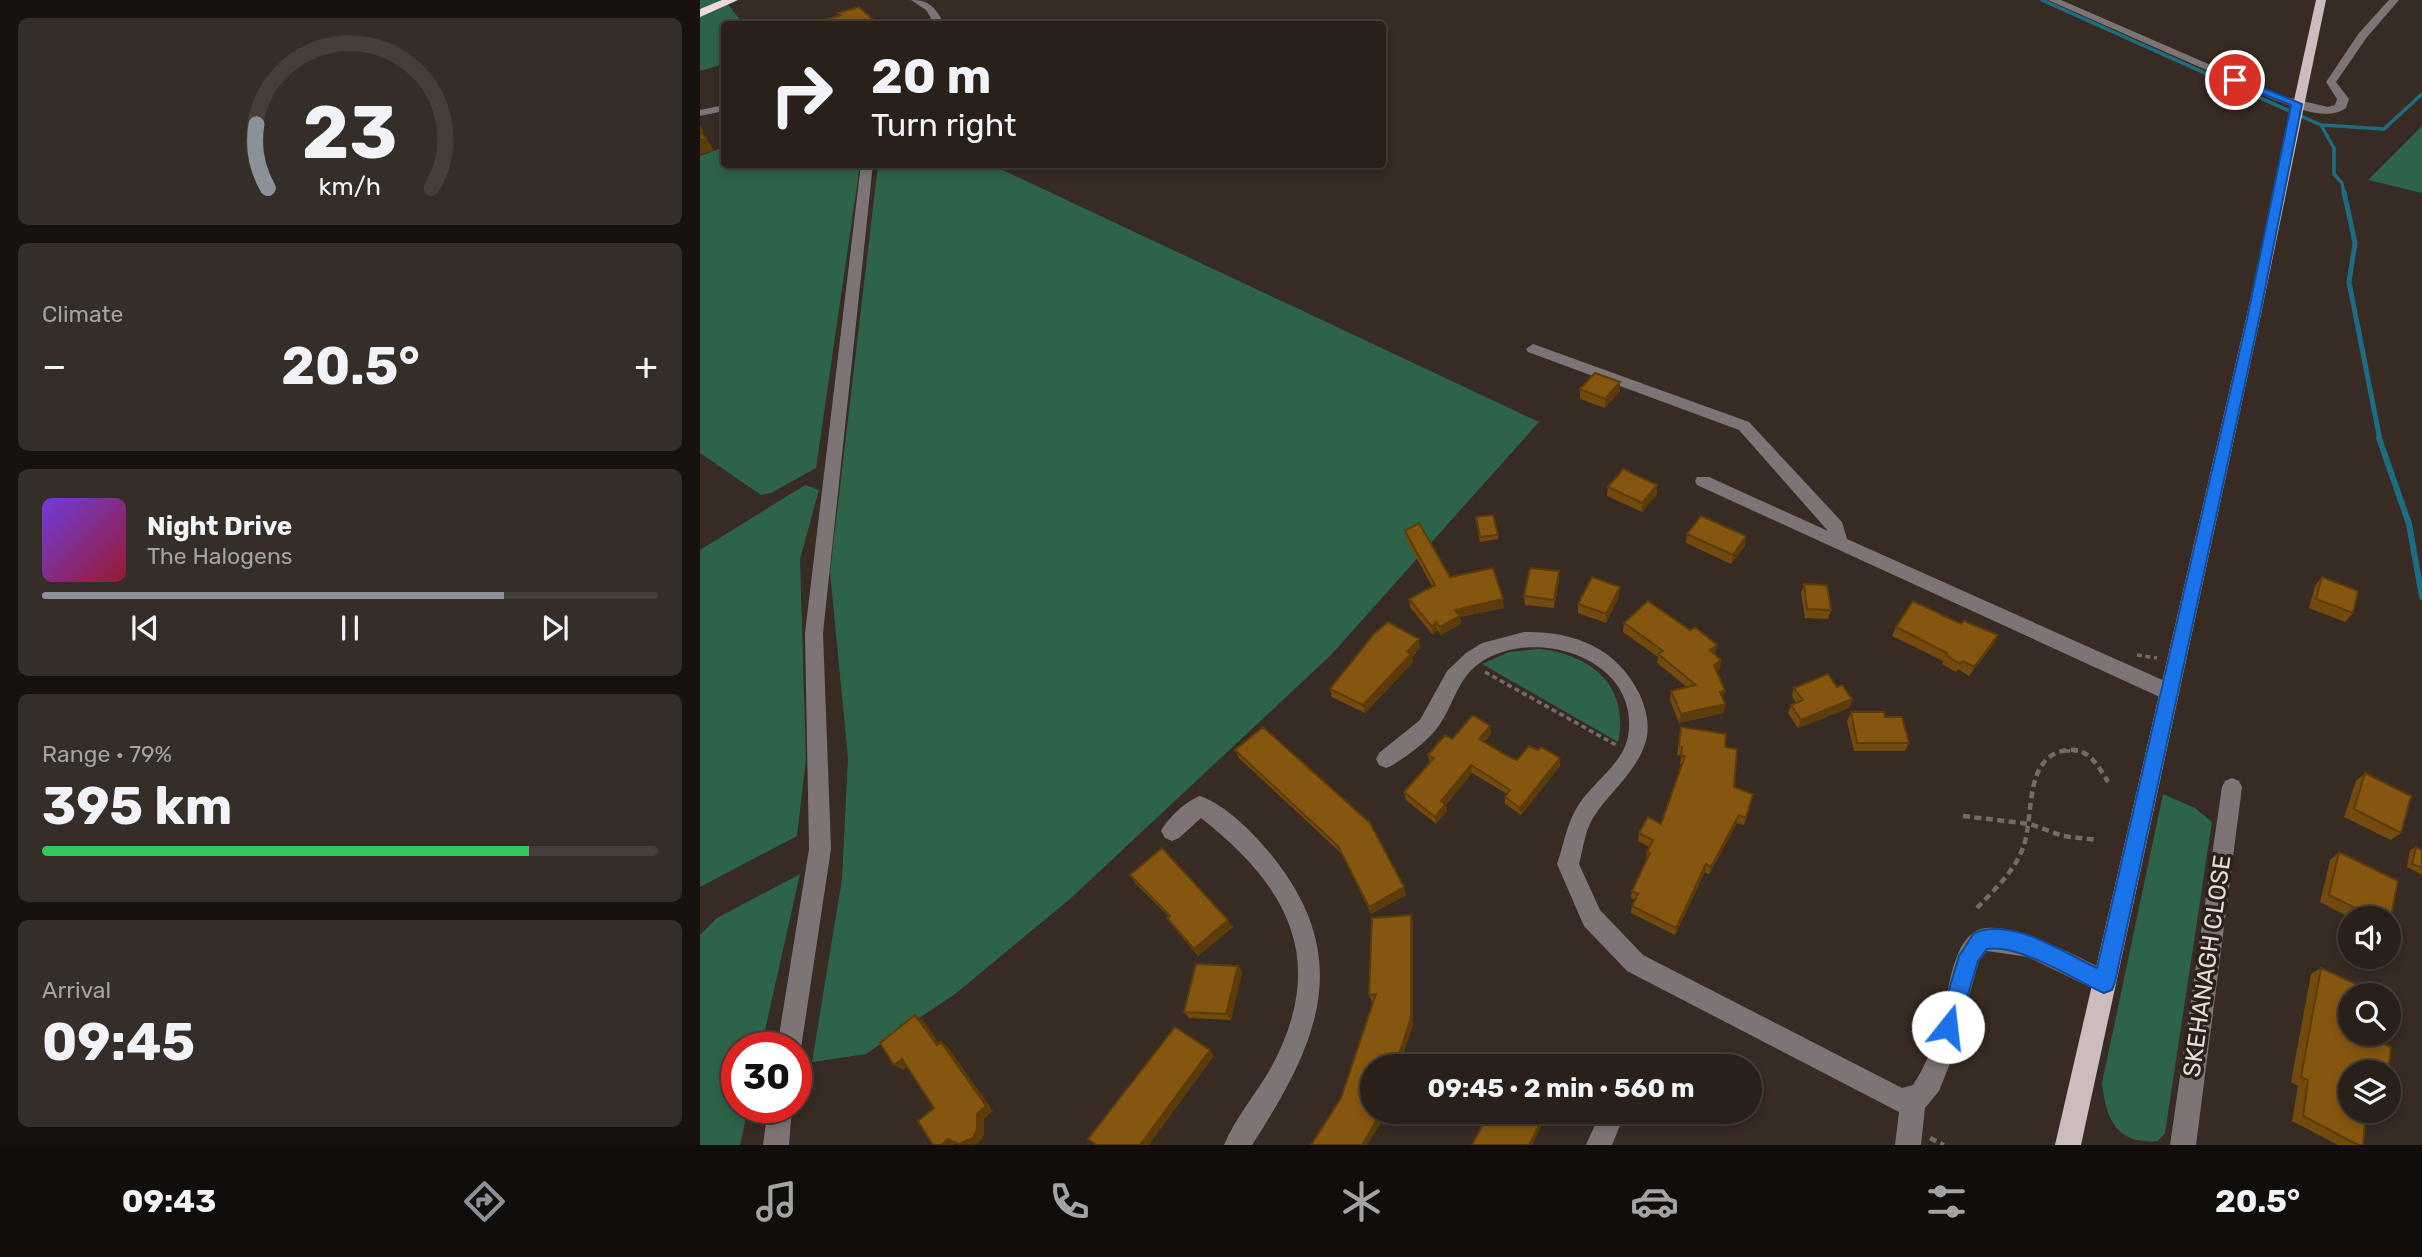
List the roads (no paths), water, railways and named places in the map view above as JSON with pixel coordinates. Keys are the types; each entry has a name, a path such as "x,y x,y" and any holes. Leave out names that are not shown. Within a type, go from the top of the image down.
{"highway":[{"path":"700,13 732,0"}],"main road":[{"path":"2068,1145 2253,319 2320,0"}],"street":[{"path":"916,0 930,8 935,21"},
{"path":"2053,0 2295,110 2340,108 2343,100 2331,82 2363,35 2394,0"},
{"path":"700,113 721,109"},
{"path":"791,1032 820,849 814,633 867,168"},
{"path":"1533,349 1744,426 1836,526 1839,542"},
{"path":"1703,481 2169,692"},
{"path":"1386,759 1429,725 1457,672 1493,647 1517,639 1545,638 1574,643 1599,657 1622,679 1634,702 1639,732 1629,754 1583,815 1568,864 1591,918 1635,963 1898,1100 1913,1101 1922,1095 1934,1074 1969,956 1981,940 1999,937 2104,982"},
{"name":"SKEHANAGH CLOSE","path":"2183,1145 2232,787"},
{"path":"1172,831 1199,805 1253,849 1294,905 1308,946 1310,982 1300,1034 1277,1086 1237,1145"},
{"path":"1908,1145 1913,1101"},
{"path":"776,1145 778,1123"},
{"path":"1599,1145 1608,1124"}],"waterway":[{"path":"2042,0 2321,125"},
{"path":"2321,125 2384,129 2422,94"},
{"path":"2321,125 2334,148 2334,174 2342,183 2344,194"},
{"path":"2344,192 2355,243 2349,282 2380,440"},
{"path":"2379,438 2409,524 2422,597"}]}
